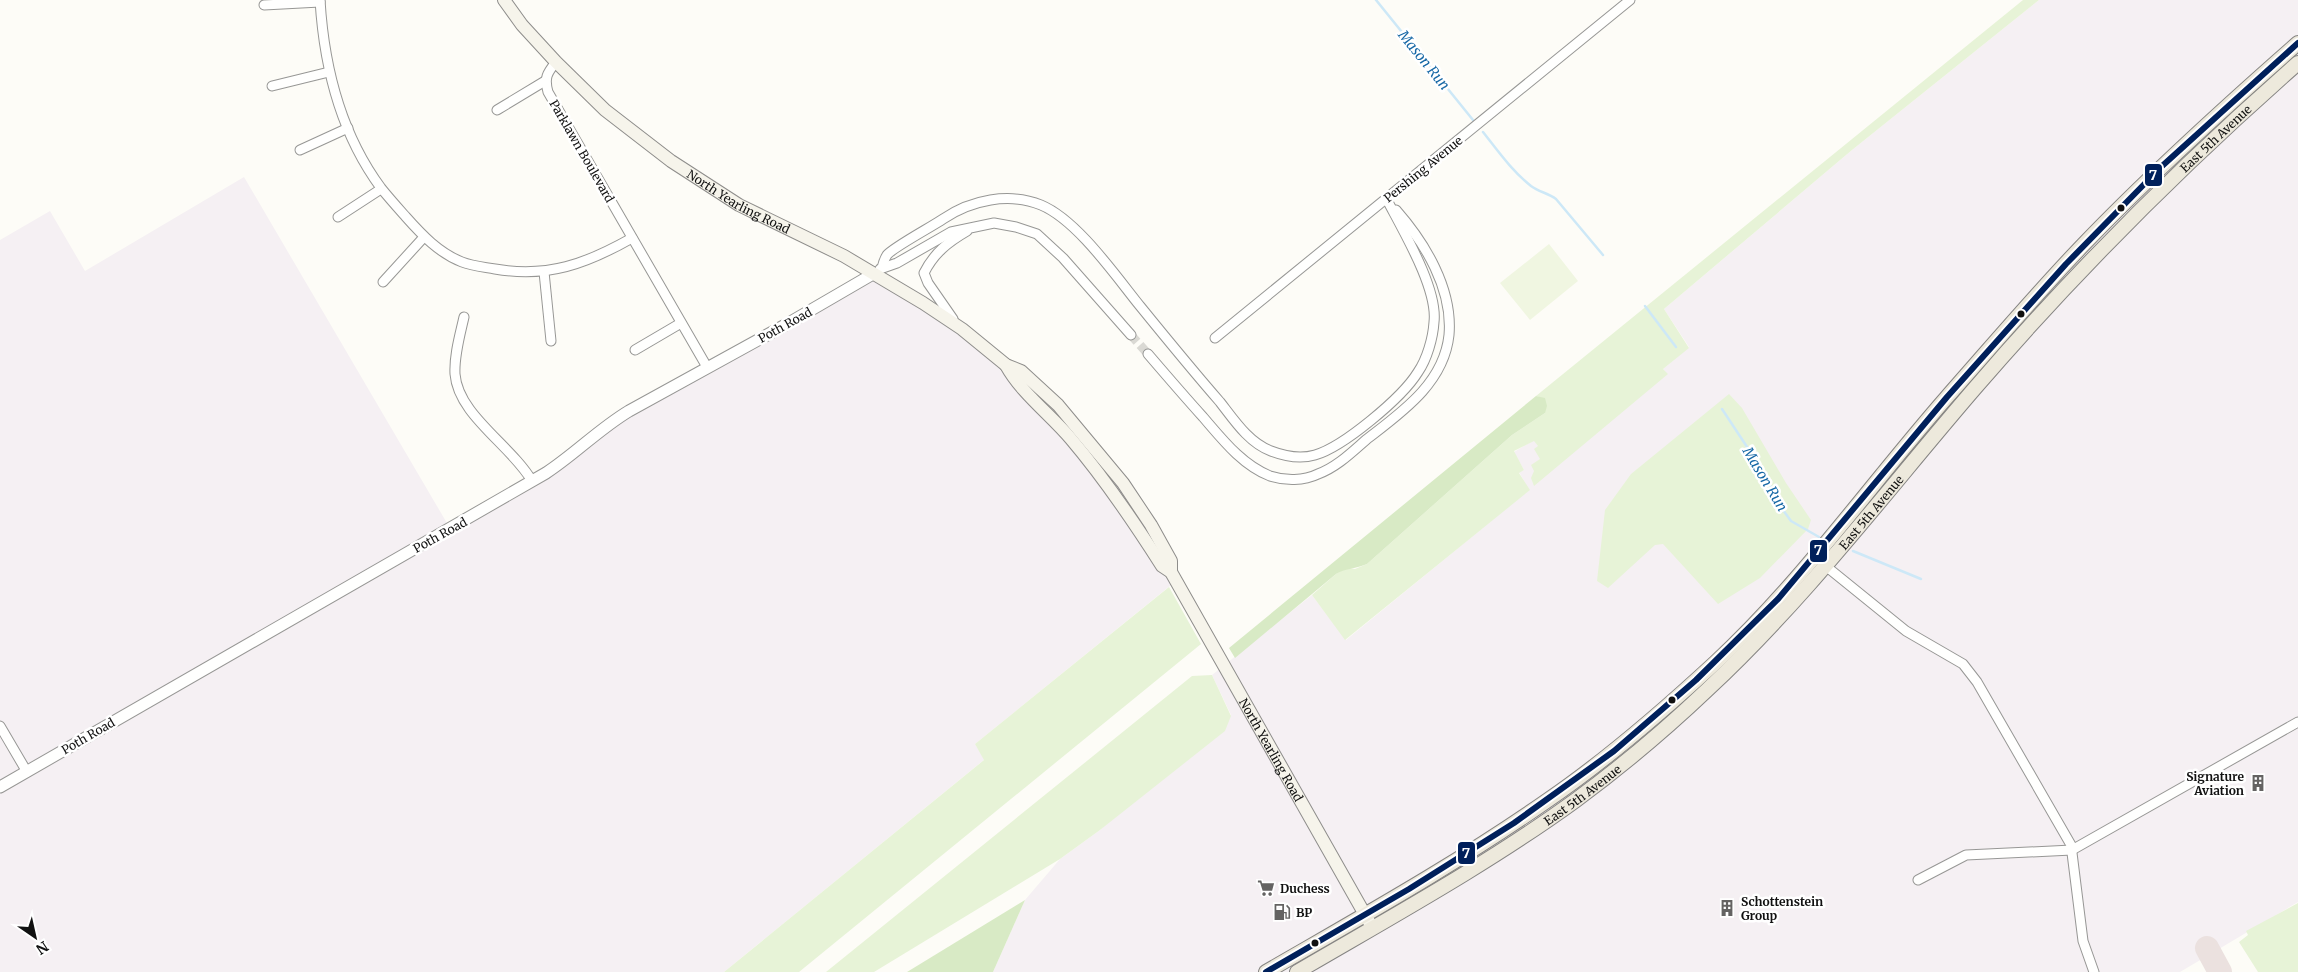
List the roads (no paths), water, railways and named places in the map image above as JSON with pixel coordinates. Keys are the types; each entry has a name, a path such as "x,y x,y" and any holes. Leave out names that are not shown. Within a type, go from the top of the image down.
{"main road":[{"name":"North Yearling Road","path":"504,0 522,25 556,62 605,110 671,161 740,205 878,271 962,329 1006,365 1021,371 1058,405 1097,449 1152,525 1170,561 1171,572 1372,928"},
{"name":"East 5th Avenue","path":"1266,972 1516,822 1597,764 1674,700 1720,658 1766,611 1814,557 1945,400 2082,245 2204,127 2298,43"},
{"name":"East 5th Avenue","path":"1297,972 1511,843 1604,779 1684,711 1740,659 1790,607 1976,387 2094,256 2178,173 2298,63"}],"street":[{"name":"Pershing Avenue","path":"1215,338 1630,0"},
{"path":"264,5 320,1 331,81 355,145 381,189 424,237 447,254 463,262 505,270 544,272 584,262 632,238"},
{"path":"497,110 545,81 549,70 556,62"},
{"path":"272,86 329,72"},
{"name":"Parklawn Boulevard","path":"545,81 548,92 707,367"},
{"path":"300,150 348,128"},
{"path":"338,218 381,189"},
{"path":"878,271 887,255 952,213 980,202 1013,198 1041,205 1068,222 1106,264 1188,366 1250,438 1270,451 1293,456 1314,456 1335,446 1407,388 1420,370 1428,349 1435,320 1432,296 1421,267 1386,198"},
{"path":"1148,354 1232,449 1253,468 1272,476 1296,480 1318,475 1340,462 1413,403 1422,392 1444,355 1448,336 1449,318 1445,292 1414,231 1386,198"},
{"path":"878,271 897,263 951,232 994,223 1037,234 1063,258 1131,335"},
{"path":"962,329 945,309 924,273 931,259 944,246 972,228"},
{"path":"383,282 424,237"},
{"name":"Poth Road","path":"0,787 532,481 565,460 618,418 878,271"},
{"path":"544,272 551,341"},
{"path":"464,317 455,363 459,389 468,408 513,454 532,481"},
{"path":"635,350 681,323"},
{"path":"1814,557 1906,631 1963,664 1977,682 2072,850 2084,941 2094,972"},
{"path":"1918,880 1966,855 2072,850 2298,722"},
{"path":"0,726 27,772"}],"waterway":[{"name":"Mason Run","path":"1376,0 1473,120"},
{"name":"Mason Run","path":"1483,132 1524,180 1534,188 1556,199 1603,255"},
{"name":"Mason Run","path":"1645,306 1676,347"},
{"name":"Mason Run","path":"1722,409 1761,468 1783,510 1791,521 1819,537"},
{"name":"Mason Run","path":"1853,551 1921,579"}],"tunnel":[{"path":"1131,335 1148,354"}],"place":[{"name":"Signature Aviation","path":"2258,783"},
{"name":"Duchess","path":"1266,888"},
{"name":"Schottenstein Group","path":"1727,908"},
{"name":"BP","path":"1282,912"}]}
